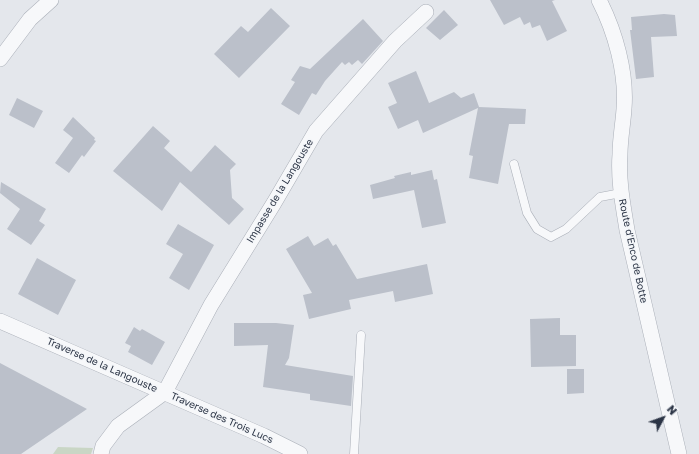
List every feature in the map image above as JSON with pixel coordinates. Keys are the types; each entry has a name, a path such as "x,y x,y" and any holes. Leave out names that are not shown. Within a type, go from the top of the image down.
{"street":[{"path":"0,59 30,19 50,0"},
{"name":"Route d'Enco de Botte","path":"599,0 606,13 620,53 625,107 620,155 621,193 627,230 679,454"},
{"name":"Impasse de la Langouste","path":"165,392 210,305 274,203 316,131 395,40 426,12"},
{"name":"Traverse de la Langouste","path":"0,321 165,392"},
{"name":"Traverse de la Langouste","path":"101,454 103,446 118,426 165,392"},
{"name":"Traverse des Trois Lucs","path":"165,392 264,436 300,454"}],"lane":[{"path":"514,164 527,213 537,229 551,237 566,229 600,197 621,193"},
{"path":"354,454 361,335"}],"green space":[{"path":"58,447 93,448 91,454 53,454"}],"building":[{"path":"490,0 555,0 552,1 567,31 547,41 540,25 532,28 530,22 524,25 520,17 504,25"},
{"path":"271,8 290,26 239,78 214,54 241,26 248,32"},
{"path":"444,10 458,25 440,40 426,28"},
{"path":"664,14 675,15 677,36 651,37 654,77 636,79 630,30 632,30 631,17"},
{"path":"363,19 383,41 362,64 358,60 352,65 349,62 345,65 342,62 325,81 316,95 312,93 299,115 281,104 295,82 291,80 300,66 310,69"},
{"path":"416,71 429,103 454,92 461,98 474,93 479,107 526,109 525,124 509,124 498,184 469,178 473,156 469,155 478,108 423,133 418,120 398,129 388,107 397,103 388,83"},
{"path":"17,98 43,111 34,128 9,115"},
{"path":"73,117 95,138 94,140 96,141 84,157 82,155 69,173 55,163 73,138 63,130"},
{"path":"153,126 170,141 164,148 191,172 215,145 236,164 230,170 232,198 244,209 229,225 180,182 162,211 113,171"},
{"path":"432,170 434,180 437,179 446,223 422,228 414,190 373,199 370,185 395,178 394,176 411,172 411,175"},
{"path":"1,182 46,209 39,221 45,225 31,245 7,229 20,209 0,193"},
{"path":"178,224 214,245 189,290 169,278 183,254 166,244"},
{"path":"308,236 314,246 328,238 333,246 336,244 357,279 427,264 433,294 395,302 393,291 349,300 351,309 309,319 303,295 312,293 286,249"},
{"path":"37,258 76,280 58,315 18,294"},
{"path":"560,318 560,335 576,335 576,366 531,367 530,319"},
{"path":"234,323 276,323 294,325 289,358 285,365 353,376 351,406 310,400 310,394 263,387 268,345 234,346"},
{"path":"134,327 140,331 142,329 165,342 152,365 128,352 131,346 125,343"},
{"path":"0,363 87,409 21,454 0,454"},
{"path":"567,369 584,369 584,393 567,394"}]}
